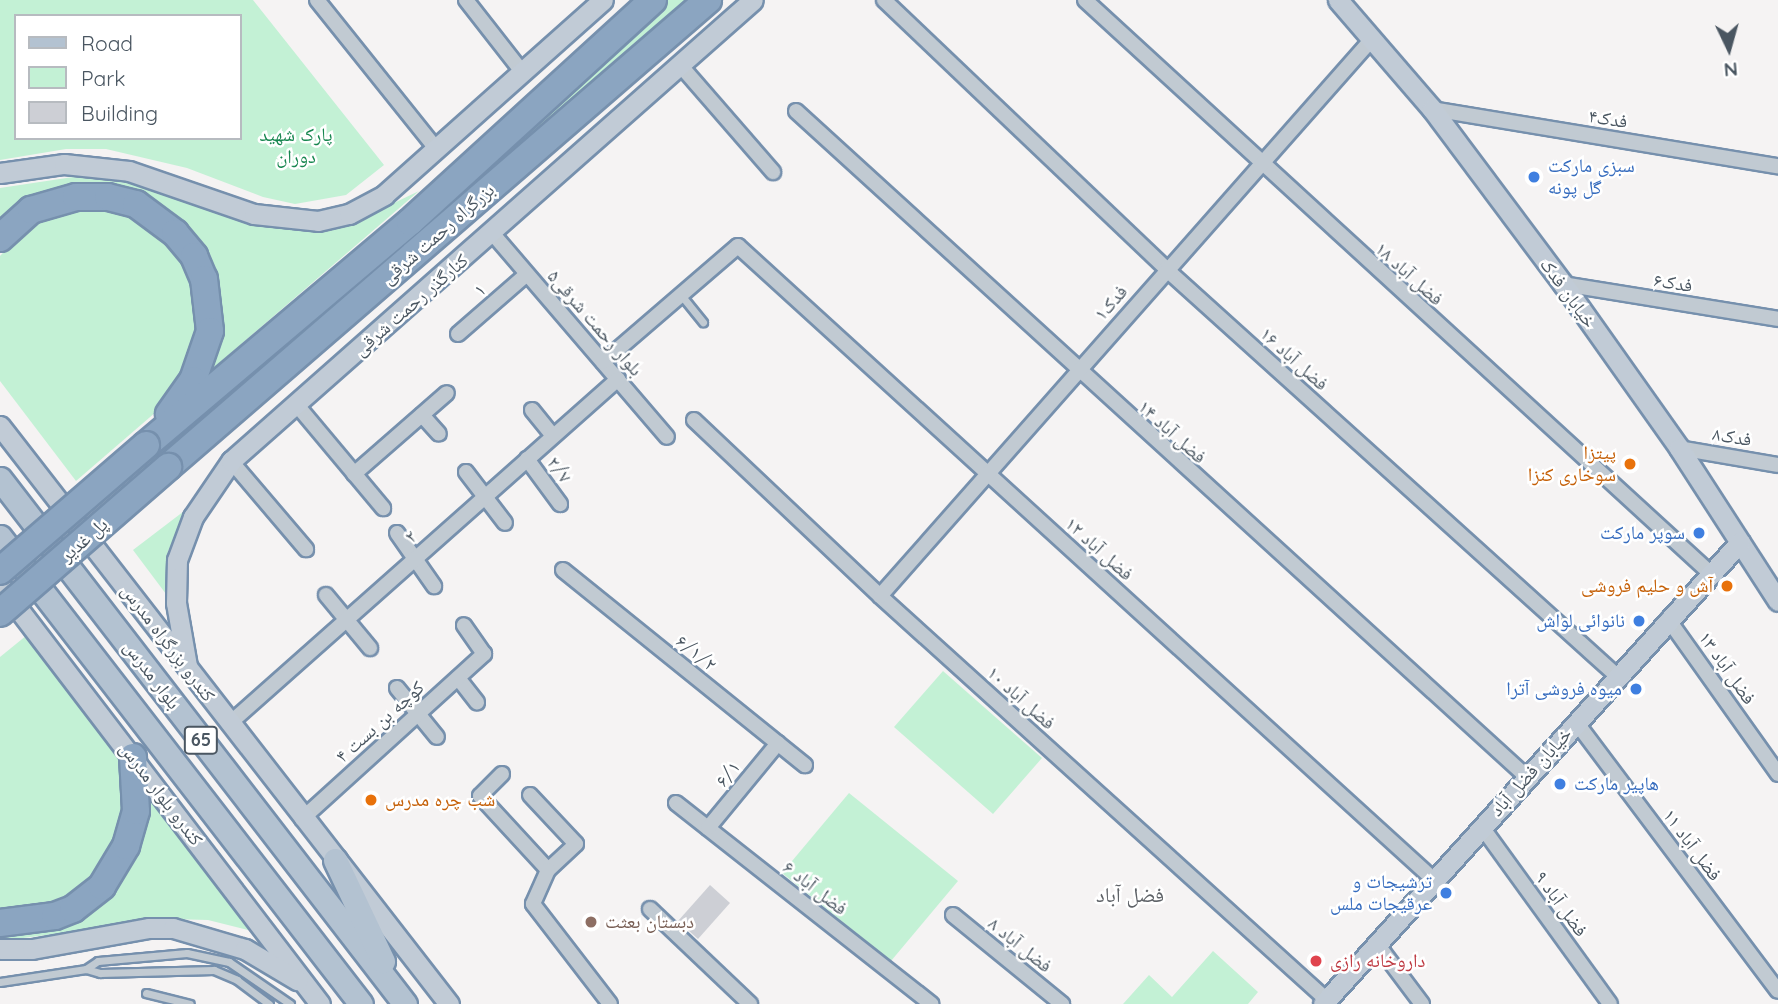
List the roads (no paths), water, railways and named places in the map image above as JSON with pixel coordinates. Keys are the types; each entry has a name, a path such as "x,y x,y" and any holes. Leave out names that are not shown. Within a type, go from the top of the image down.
{"highway":[{"name":"بزرگراه رحمت شرقی","path":"146,445 403,228 653,0"},
{"name":"بزرگراه رحمت شرقی","path":"168,467 708,0"},
{"path":"0,238 43,206 76,197 108,197 136,204 160,219 194,256 211,306 204,357 193,380 146,445"},
{"name":"پل غدیر","path":"0,571 146,445"},
{"name":"پل غدیر","path":"0,613 168,467"},
{"path":"0,923 55,916 74,909 102,886 126,846 136,811 133,757"}],"main road":[{"path":"0,173 64,164 129,172 254,214 318,221 367,206 437,150 603,0"},
{"name":"کنارگذر رحمت شرقی","path":"187,666 176,603 177,560 192,517 231,461 493,234 753,0"},
{"name":"خیابان فدک","path":"1338,0 1432,109 1563,284 1679,448 1778,601"},
{"name":"کندرو بزرگراه مدرس","path":"0,426 335,860"},
{"name":"بلوار مدرس","path":"0,479 404,1003"},
{"name":"بلوار مدرس","path":"0,537 361,1004"},
{"name":"خیابان فضل آباد","path":"1325,1002 1740,542"},
{"name":"کندرو بلوار مدرس","path":"0,585 320,1004"},
{"path":"335,860 404,1003"},
{"path":"335,860 449,1004"},
{"path":"0,949 32,949 149,928 173,929 245,948 305,985"}],"street":[{"path":"317,0 437,150"},
{"path":"466,0 523,73"},
{"name":"فضل آباد ۱۶","path":"884,0 1166,269 1617,676"},
{"name":"فضل آباد ۱۸","path":"1085,0 1258,163 1710,573"},
{"name":"فدک۱","path":"880,596 1258,163 1373,38"},
{"path":"680,65 773,172"},
{"name":"فدک۴","path":"1432,109 1778,166"},
{"name":"فضل آباد ۱۴","path":"796,111 1077,372 1527,777"},
{"name":"۵بلوار رحمت شرقی","path":"493,234 667,437"},
{"name":"فضل آباد ۱۲","path":"681,295 738,246 1434,880"},
{"name":"۱","path":"458,334 527,274"},
{"name":"فدک۶","path":"1563,284 1778,319"},
{"path":"603,362 681,295"},
{"name":"۲","path":"229,724 618,379"},
{"path":"354,474 447,393"},
{"path":"296,404 383,508"},
{"path":"533,410 553,436"},
{"path":"422,415 439,434"},
{"name":"فضل آباد ۱۰","path":"694,420 880,596 1325,1002"},
{"name":"فدک۸","path":"1679,448 1778,465"},
{"name":"۲/۷","path":"527,459 560,504"},
{"path":"231,461 306,549"},
{"path":"466,472 505,523"},
{"path":"397,533 435,586"},
{"name":"۶/۱/۲","path":"563,570 805,765"},
{"path":"326,594 370,648"},
{"name":"فضل آباد ۱۳","path":"1668,619 1778,774"},
{"name":"کوچه بن بست ۴","path":"302,819 484,654 464,625"},
{"path":"458,678 477,702"},
{"path":"397,688 437,737"},
{"name":"فضل آباد ۱۱","path":"1576,722 1778,991"},
{"name":"۶/۱","path":"708,828 778,743"},
{"path":"502,774 480,796 548,870"},
{"path":"530,795 576,844 548,870 533,904 610,1004"},
{"name":"فضل آباد ۶","path":"676,803 931,1004"},
{"name":"فضل آباد ۹","path":"1482,827 1610,1004"},
{"path":"650,909 750,1004"},
{"name":"فضل آباد ۸","path":"953,915 1062,1004"},
{"path":"1377,944 1422,1004"}],"lane":[{"path":"681,295 702,322"},
{"path":"86,969 98,961 204,954 247,971 290,1004"},
{"path":"0,982 86,969 100,973 214,970 237,980 269,1004"},
{"path":"146,993 190,1004"}],"place":[{"name":"سبزی مارکت گل پونه","path":"1534,177"},
{"name":"پيتزا سوخارى كنزا","path":"1630,464"},
{"name":"سوپر مارکت","path":"1699,533"},
{"name":"آش و حلیم فروشی","path":"1727,586"},
{"name":"نانوائی لواش","path":"1639,621"},
{"name":"میوه فروشی آترا","path":"1636,689"},
{"name":"هاپیر مارکت","path":"1560,784"},
{"name":"شب چره مدرس","path":"371,800"},
{"name":"ترشیجات و عرقیجات ملس","path":"1446,893"},
{"name":"دبستان بعثت","path":"591,922"},
{"name":"داروخانه رازی","path":"1316,961"}],"district":[{"name":"فضل آباد","path":"1130,894"}],"park label":[{"name":"پارک شهید دوران","path":"296,146"}]}
